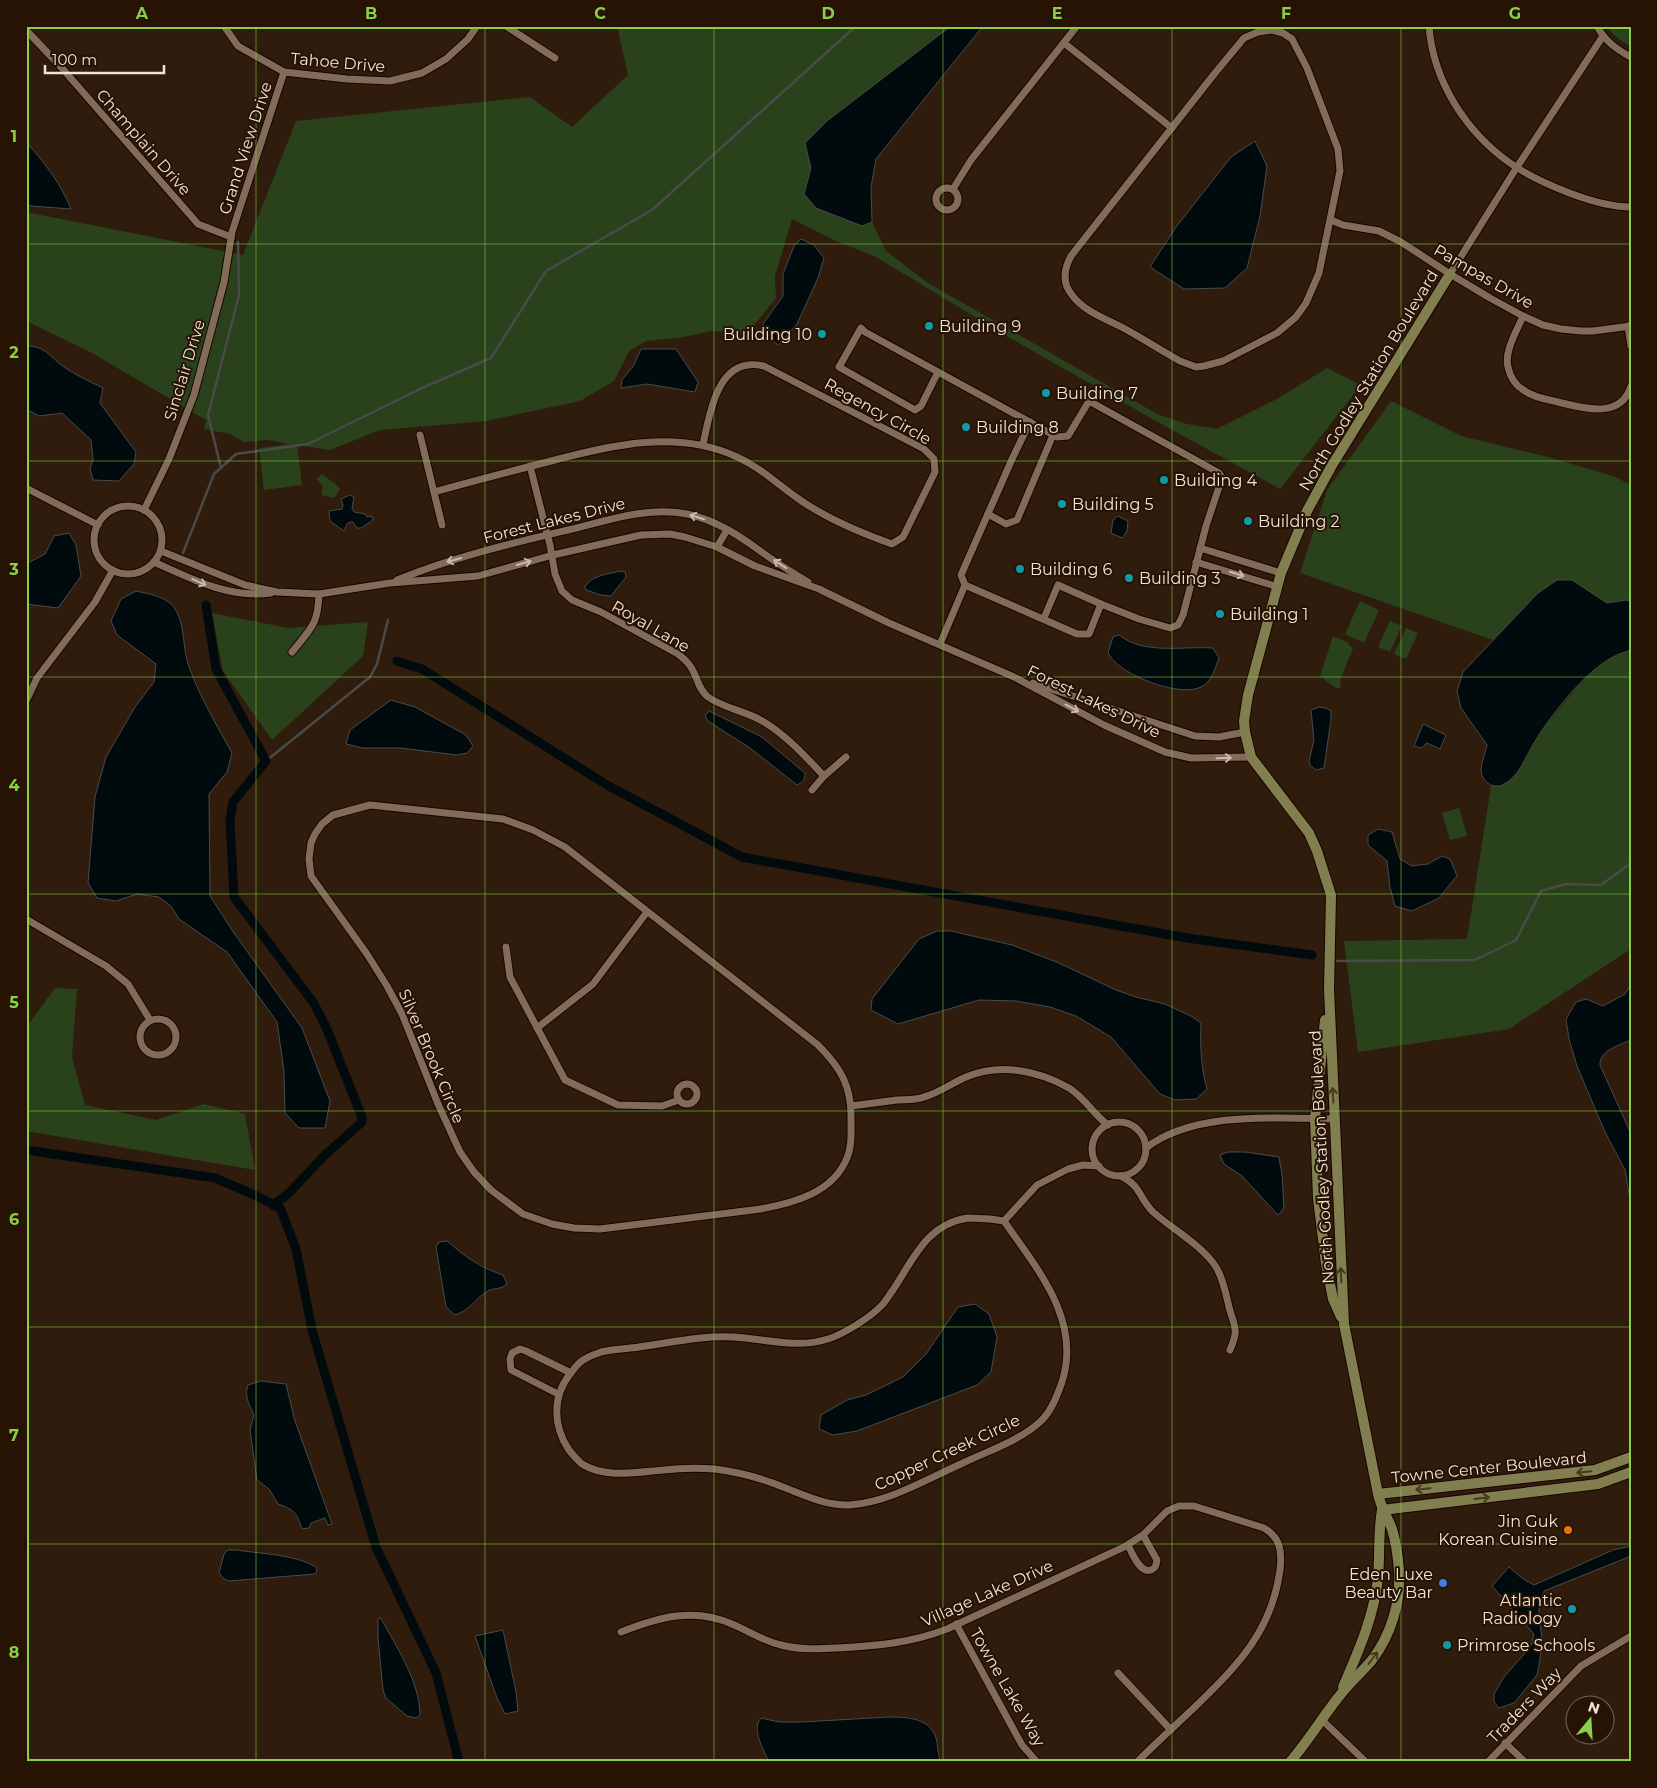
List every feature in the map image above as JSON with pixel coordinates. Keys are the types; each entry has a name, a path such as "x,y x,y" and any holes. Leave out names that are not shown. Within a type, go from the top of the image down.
{"street":[{"name":"Tahoe Drive","path":"224,26 238,46 284,72 347,79 390,80 422,73 446,59 468,38 476,26"},
{"path":"506,26 554,58"},
{"path":"953,189 971,160 1077,26"},
{"path":"1429,26 1434,57 1445,85 1459,110 1488,146 1517,167 1554,187 1593,202 1631,207"},
{"path":"1597,26 1603,36 1621,52 1631,57"},
{"name":"Champlain Drive","path":"26,30 61,67 198,224 232,235"},
{"path":"1272,30 1283,33 1292,40 1307,68 1338,149 1340,171 1331,220 1319,273 1306,303 1296,317 1277,333 1223,361 1204,366 1196,367 1180,362 1088,310 1072,296 1066,285 1064,274 1071,256 1214,73 1244,38 1258,32 1272,30"},
{"name":"North Godley Station Boulevard","path":"1290,1762 1306,1744 1340,1694 1379,1650 1390,1629 1395,1612 1400,1572 1392,1529 1382,1510 1378,1494 1344,1324 1329,989 1331,896 1317,851 1309,833 1251,757 1244,721 1248,695 1281,573 1306,511 1450,274 1517,167 1603,36"},
{"path":"1064,43 1172,128"},
{"name":"Grand View Drive","path":"232,235 284,72"},
{"name":"Pampas Drive","path":"1331,220 1343,225 1379,231 1401,242 1450,274 1523,316 1543,325 1561,329 1593,331 1629,326"},
{"name":"Sinclair Drive","path":"144,510 169,459 194,395 224,282 232,235"},
{"path":"1523,316 1507,357 1513,381 1521,389 1534,396 1586,409 1600,410 1611,407 1622,400 1631,386"},
{"path":"1629,326 1631,346"},
{"path":"938,372 921,406 915,410 839,367 861,328 865,332 1057,437 1068,436 1089,401 1219,473 1222,478 1200,548 1183,614 1178,625 1170,628 1101,604 1058,585 1044,618"},
{"name":"Regency Circle","path":"434,492 608,447 664,441 702,444 737,457 771,477 802,502 834,520 892,544 903,537 934,472 934,459 924,449 764,366 748,365 735,370 724,380 713,402 702,444"},
{"path":"940,644 964,585 961,575 1030,422"},
{"path":"420,434 442,525"},
{"path":"988,514 1006,524 1016,520 1053,435"},
{"name":"Royal Lane","path":"530,466 548,535 555,574 562,591 572,600 601,612 678,654 687,661 694,671 701,689 706,695 714,701 765,722 798,749 824,776"},
{"path":"26,488 98,525"},
{"path":"128,506 144,510 152,515 158,523 161,532 161,550 154,562 146,569 124,574 113,570 104,564 98,556 95,546 95,535 98,525 104,516 112,510 128,506"},
{"name":"Forest Lakes Drive","path":"390,584 434,565 548,535 629,516 664,511 688,514 707,520 742,537 764,554 819,589"},
{"path":"717,547 727,530"},
{"name":"Forest Lakes Drive","path":"161,550 246,585 277,592 319,594 390,584 478,576 552,555 654,534 684,536 717,547 755,566 819,589 889,623 1014,676 1194,736 1219,737 1245,732"},
{"path":"1200,548 1281,573"},
{"name":"Forest Lakes Drive","path":"154,562 210,587 258,595 277,592"},
{"path":"1196,562 1278,587"},
{"path":"26,700 36,678 95,602 113,570"},
{"path":"964,585 1044,618 1077,634 1089,634 1101,604"},
{"path":"292,652 314,625 318,610 319,594"},
{"name":"Forest Lakes Drive","path":"1014,676 1104,725 1165,752 1191,758 1251,757"},
{"path":"812,790 824,776 846,757"},
{"name":"Silver Brook Circle","path":"370,805 503,819 533,830 565,847 818,1045 843,1074 852,1106 851,1141 844,1165 835,1176 815,1193 796,1202 761,1209 600,1229 552,1224 523,1214 490,1190 460,1152 438,1104 402,1014 387,986 367,954 311,876 309,859 311,844 315,834 322,824 334,815 370,805"},
{"path":"537,1028 593,984 648,912"},
{"path":"26,919 106,966 128,984 150,1020"},
{"path":"506,947 510,978 565,1080 618,1105 662,1106 679,1100"},
{"name":"North Godley Station Boulevard","path":"1329,989 1316,1119 1318,1198 1326,1264 1333,1298 1344,1324"},
{"path":"155,1018 167,1021 175,1029 176,1041 170,1051 154,1055 143,1048 140,1035 143,1026 150,1020 155,1018"},
{"path":"852,1106 923,1098 979,1072 998,1069 1036,1074 1053,1080 1084,1099 1100,1119 1108,1125"},
{"path":"1146,1148 1158,1138 1197,1126 1235,1118 1334,1119"},
{"path":"1100,1119 1101,1130"},
{"path":"1083,1165 1092,1151 1094,1140 1101,1130 1108,1125 1118,1122 1127,1124 1134,1127 1142,1136 1146,1148 1142,1163 1130,1173 1121,1176"},
{"path":"1142,1136 1158,1138"},
{"path":"1092,1151 1103,1171 1121,1176 1133,1182 1151,1210 1198,1248 1216,1268 1226,1293 1237,1334 1230,1350"},
{"path":"1004,1221 1037,1185 1068,1169 1083,1165 1099,1166"},
{"path":"1133,1182 1136,1169"},
{"name":"Copper Creek Circle","path":"968,1218 1004,1221 1049,1287 1064,1321 1067,1345 1066,1368 1056,1400 1043,1419 1005,1443 885,1498 850,1504 832,1504 758,1478 716,1470 691,1468 620,1473 598,1470 582,1464 563,1441 556,1413 558,1394 563,1382 585,1358 601,1352 692,1339 731,1337 783,1344 801,1344 828,1339 849,1330 882,1306 928,1238 940,1227 953,1221 968,1218"},
{"path":"558,1394 511,1370 510,1359 512,1353 520,1349 526,1351 571,1373"},
{"name":"Towne Center Boulevard","path":"1378,1494 1595,1470 1631,1457"},
{"name":"Towne Center Boulevard","path":"1382,1510 1598,1484 1631,1472"},
{"name":"Village Lake Drive","path":"622,1632 661,1618 696,1614 726,1621 758,1638 776,1644 810,1649 894,1644 927,1636 956,1624 1128,1545 1143,1535 1170,1509 1179,1506 1190,1505 1264,1528 1274,1535 1281,1549 1279,1574 1274,1597 1266,1619 1254,1641 1232,1671 1138,1762"},
{"name":"North Godley Station Boulevard","path":"1340,1694 1363,1639 1375,1596 1378,1580 1379,1524 1382,1510"},
{"path":"1128,1545 1141,1568 1148,1571 1154,1568 1157,1559 1143,1535"},
{"name":"Towne Lake Way","path":"956,1624 1022,1745 1037,1762"},
{"name":"Traders Way","path":"1488,1762 1581,1666 1631,1636"},
{"path":"1118,1673 1171,1730"},
{"path":"1322,1720 1366,1762"},
{"path":"1505,1743 1525,1762"},
{"name":"North Godley Station Boulevard","path":"1298,1762 1306,1744"}],"green space":[{"path":"617,26 951,26 827,121 805,143 811,168 804,194 862,226 872,222 886,251 928,283 1157,414 1187,424 1217,429 1277,399 1327,368 1361,385 1280,489 1010,338 876,257 836,241 792,219 775,276 776,298 747,334 711,331 684,337 646,341 629,351 614,381 580,401 486,421 380,430 330,450 297,445 302,485 264,490 259,448 290,444 268,440 244,442 230,434 204,429 206,420 92,353 26,321 26,212 243,255 296,121 530,97 572,127 628,75"},
{"path":"1607,26 1631,26 1631,46 1618,38"},
{"path":"1391,401 1461,436 1548,457 1613,476 1631,485 1631,601 1607,603 1593,595 1538,593 1493,640 1300,573 1327,490"},
{"path":"322,474 340,489 334,498 321,495 323,487 317,479"},
{"path":"1360,601 1379,610 1364,643 1345,634"},
{"path":"212,613 288,628 368,622 363,656 272,740 223,671"},
{"path":"1390,621 1402,626 1390,652 1378,647"},
{"path":"1406,628 1418,633 1406,659 1394,654"},
{"path":"1333,636 1347,642 1353,649 1341,677 1340,688 1336,688 1320,676"},
{"path":"1631,650 1631,949 1509,1029 1358,1052 1344,941 1467,939 1491,786 1502,785 1525,761 1546,725 1593,671 1613,657"},
{"path":"1459,808 1467,836 1450,840 1442,813"},
{"path":"55,988 77,989 72,1057 85,1105 156,1120 204,1104 245,1114 255,1170 26,1131 26,1028"}],"shaded area":[{"path":"951,26 983,26 876,159 871,187 872,222 862,226 816,208 804,194 811,168 805,143 827,121"},
{"path":"1255,141 1267,166 1260,216 1247,268 1225,288 1184,289 1150,267 1176,227 1231,157"},
{"path":"26,142 52,174 71,209 31,206 26,203"},
{"path":"801,239 814,245 824,258 818,278 797,324 778,345 764,332 763,324 783,296 783,274 794,246"},
{"path":"26,346 42,349 70,371 103,388 100,403 136,452 134,464 119,481 93,480 90,469 93,459 91,440 62,413 39,416 26,409"},
{"path":"641,349 676,349 698,382 695,392 647,384 621,388 622,380 634,365"},
{"path":"350,495 354,497 352,508 354,512 365,514 367,517 372,516 373,520 361,528 357,528 353,522 350,522 344,531 330,521 329,511 342,509 341,499"},
{"path":"1118,516 1128,521 1127,531 1122,538 1111,533 1113,520"},
{"path":"69,533 76,545 81,576 58,608 26,604 26,564 45,554 54,536"},
{"path":"621,571 625,572 626,577 611,596 586,590 585,587 588,583 596,577"},
{"path":"1557,580 1572,580 1607,603 1631,601 1631,650 1615,656 1602,664 1580,683 1549,720 1521,767 1508,782 1499,786 1489,784 1484,779 1481,771 1487,745 1461,708 1457,691 1463,672 1538,593"},
{"path":"136,591 161,598 174,607 180,621 187,660 193,678 232,753 227,772 209,794 210,896 302,1028 330,1101 325,1128 299,1128 285,1113 284,1071 277,1022 227,952 179,919 171,906 159,897 137,894 116,901 97,898 88,883 95,797 106,757 135,707 154,682 156,664 117,635 111,621 121,599"},
{"path":"1119,635 1140,645 1152,647 1213,648 1219,658 1205,685 1181,690 1169,688 1132,674 1113,660 1108,653 1113,637"},
{"path":"391,700 415,707 466,735 473,746 467,753 457,755 400,748 363,748 346,744 350,730"},
{"path":"1319,707 1331,711 1331,719 1324,768 1316,770 1310,765 1309,761 1314,740 1311,710"},
{"path":"709,711 762,737 805,773 803,781 797,785 750,748 708,721 705,716"},
{"path":"1423,724 1446,735 1440,749 1427,743 1421,748 1414,746"},
{"path":"1378,829 1392,832 1400,859 1412,866 1428,864 1442,856 1450,859 1457,876 1439,898 1412,911 1395,906 1390,887 1387,861 1368,845 1368,835"},
{"path":"937,931 951,931 1012,945 1059,963 1116,990 1165,1004 1191,1016 1201,1023 1201,1057 1207,1089 1196,1099 1175,1100 1160,1094 1111,1037 1076,1016 1050,1007 1016,1001 979,1000 898,1024 871,1010 872,999 919,939"},
{"path":"1630,986 1631,1040 1606,1052 1600,1065 1631,1134 1631,1205 1625,1170 1605,1132 1577,1066 1569,1039 1566,1019 1576,1002 1586,999 1603,1006 1625,994"},
{"path":"1228,1152 1245,1152 1279,1157 1284,1208 1278,1215 1242,1176 1224,1164 1220,1155"},
{"path":"447,1241 473,1261 503,1275 507,1284 488,1291 465,1310 455,1315 446,1307 436,1247 439,1242"},
{"path":"975,1304 989,1314 997,1337 991,1372 977,1385 857,1431 833,1435 819,1429 821,1415 847,1400 866,1395 903,1377 926,1354 958,1307"},
{"path":"261,1381 286,1384 295,1421 332,1524 328,1525 325,1518 311,1523 309,1528 302,1529 294,1512 278,1504 269,1489 257,1480 250,1430 254,1415 247,1393 248,1385"},
{"path":"1631,1546 1631,1556 1544,1591 1539,1603 1542,1638 1537,1675 1514,1703 1499,1708 1494,1702 1494,1694 1504,1677 1531,1646 1534,1634 1492,1586 1509,1567 1523,1579 1534,1585 1613,1550"},
{"path":"228,1550 298,1559 316,1567 317,1571 315,1574 229,1581 224,1579 219,1573 224,1554"},
{"path":"380,1617 399,1651 416,1689 420,1714 417,1718 407,1716 386,1698 383,1690 378,1637 378,1619"},
{"path":"503,1630 518,1711 505,1714 497,1698 475,1636"},
{"path":"889,1717 919,1720 930,1728 935,1734 941,1762 769,1762 757,1728 761,1718 779,1722 802,1722"}],"waterway":[{"path":"183,553 214,474 236,454 308,444 422,388 491,358 546,271 652,210 856,26"},
{"path":"221,468 208,415 239,295 238,242"},
{"path":"206,605 216,669 266,761 233,802 230,821 234,897 313,1002 326,1027 362,1117 362,1122 325,1155 288,1194 273,1205"},
{"path":"266,761 370,677 377,664 388,620"},
{"path":"397,661 422,669 607,785 742,857 1187,938 1312,955"},
{"path":"1337,961 1475,960 1516,940 1541,891 1566,884 1601,885 1631,863"},
{"path":"26,1150 215,1178 280,1208 296,1249 312,1330 376,1547 436,1673 459,1762"}],"place":[{"name":"Building 9","path":"929,326"},
{"name":"Building 10","path":"822,334"},
{"name":"Building 7","path":"1046,393"},
{"name":"Building 8","path":"966,427"},
{"name":"Building 4","path":"1164,480"},
{"name":"Building 5","path":"1062,504"},
{"name":"Building 2","path":"1248,521"},
{"name":"Building 6","path":"1020,569"},
{"name":"Building 3","path":"1129,578"},
{"name":"Building 1","path":"1220,614"},
{"name":"Jin Guk Korean Cuisine","path":"1568,1530"},
{"name":"Eden Luxe Beauty Bar","path":"1443,1583"},
{"name":"Atlantic Radiology","path":"1572,1609"},
{"name":"Primrose Schools","path":"1447,1645"}]}
